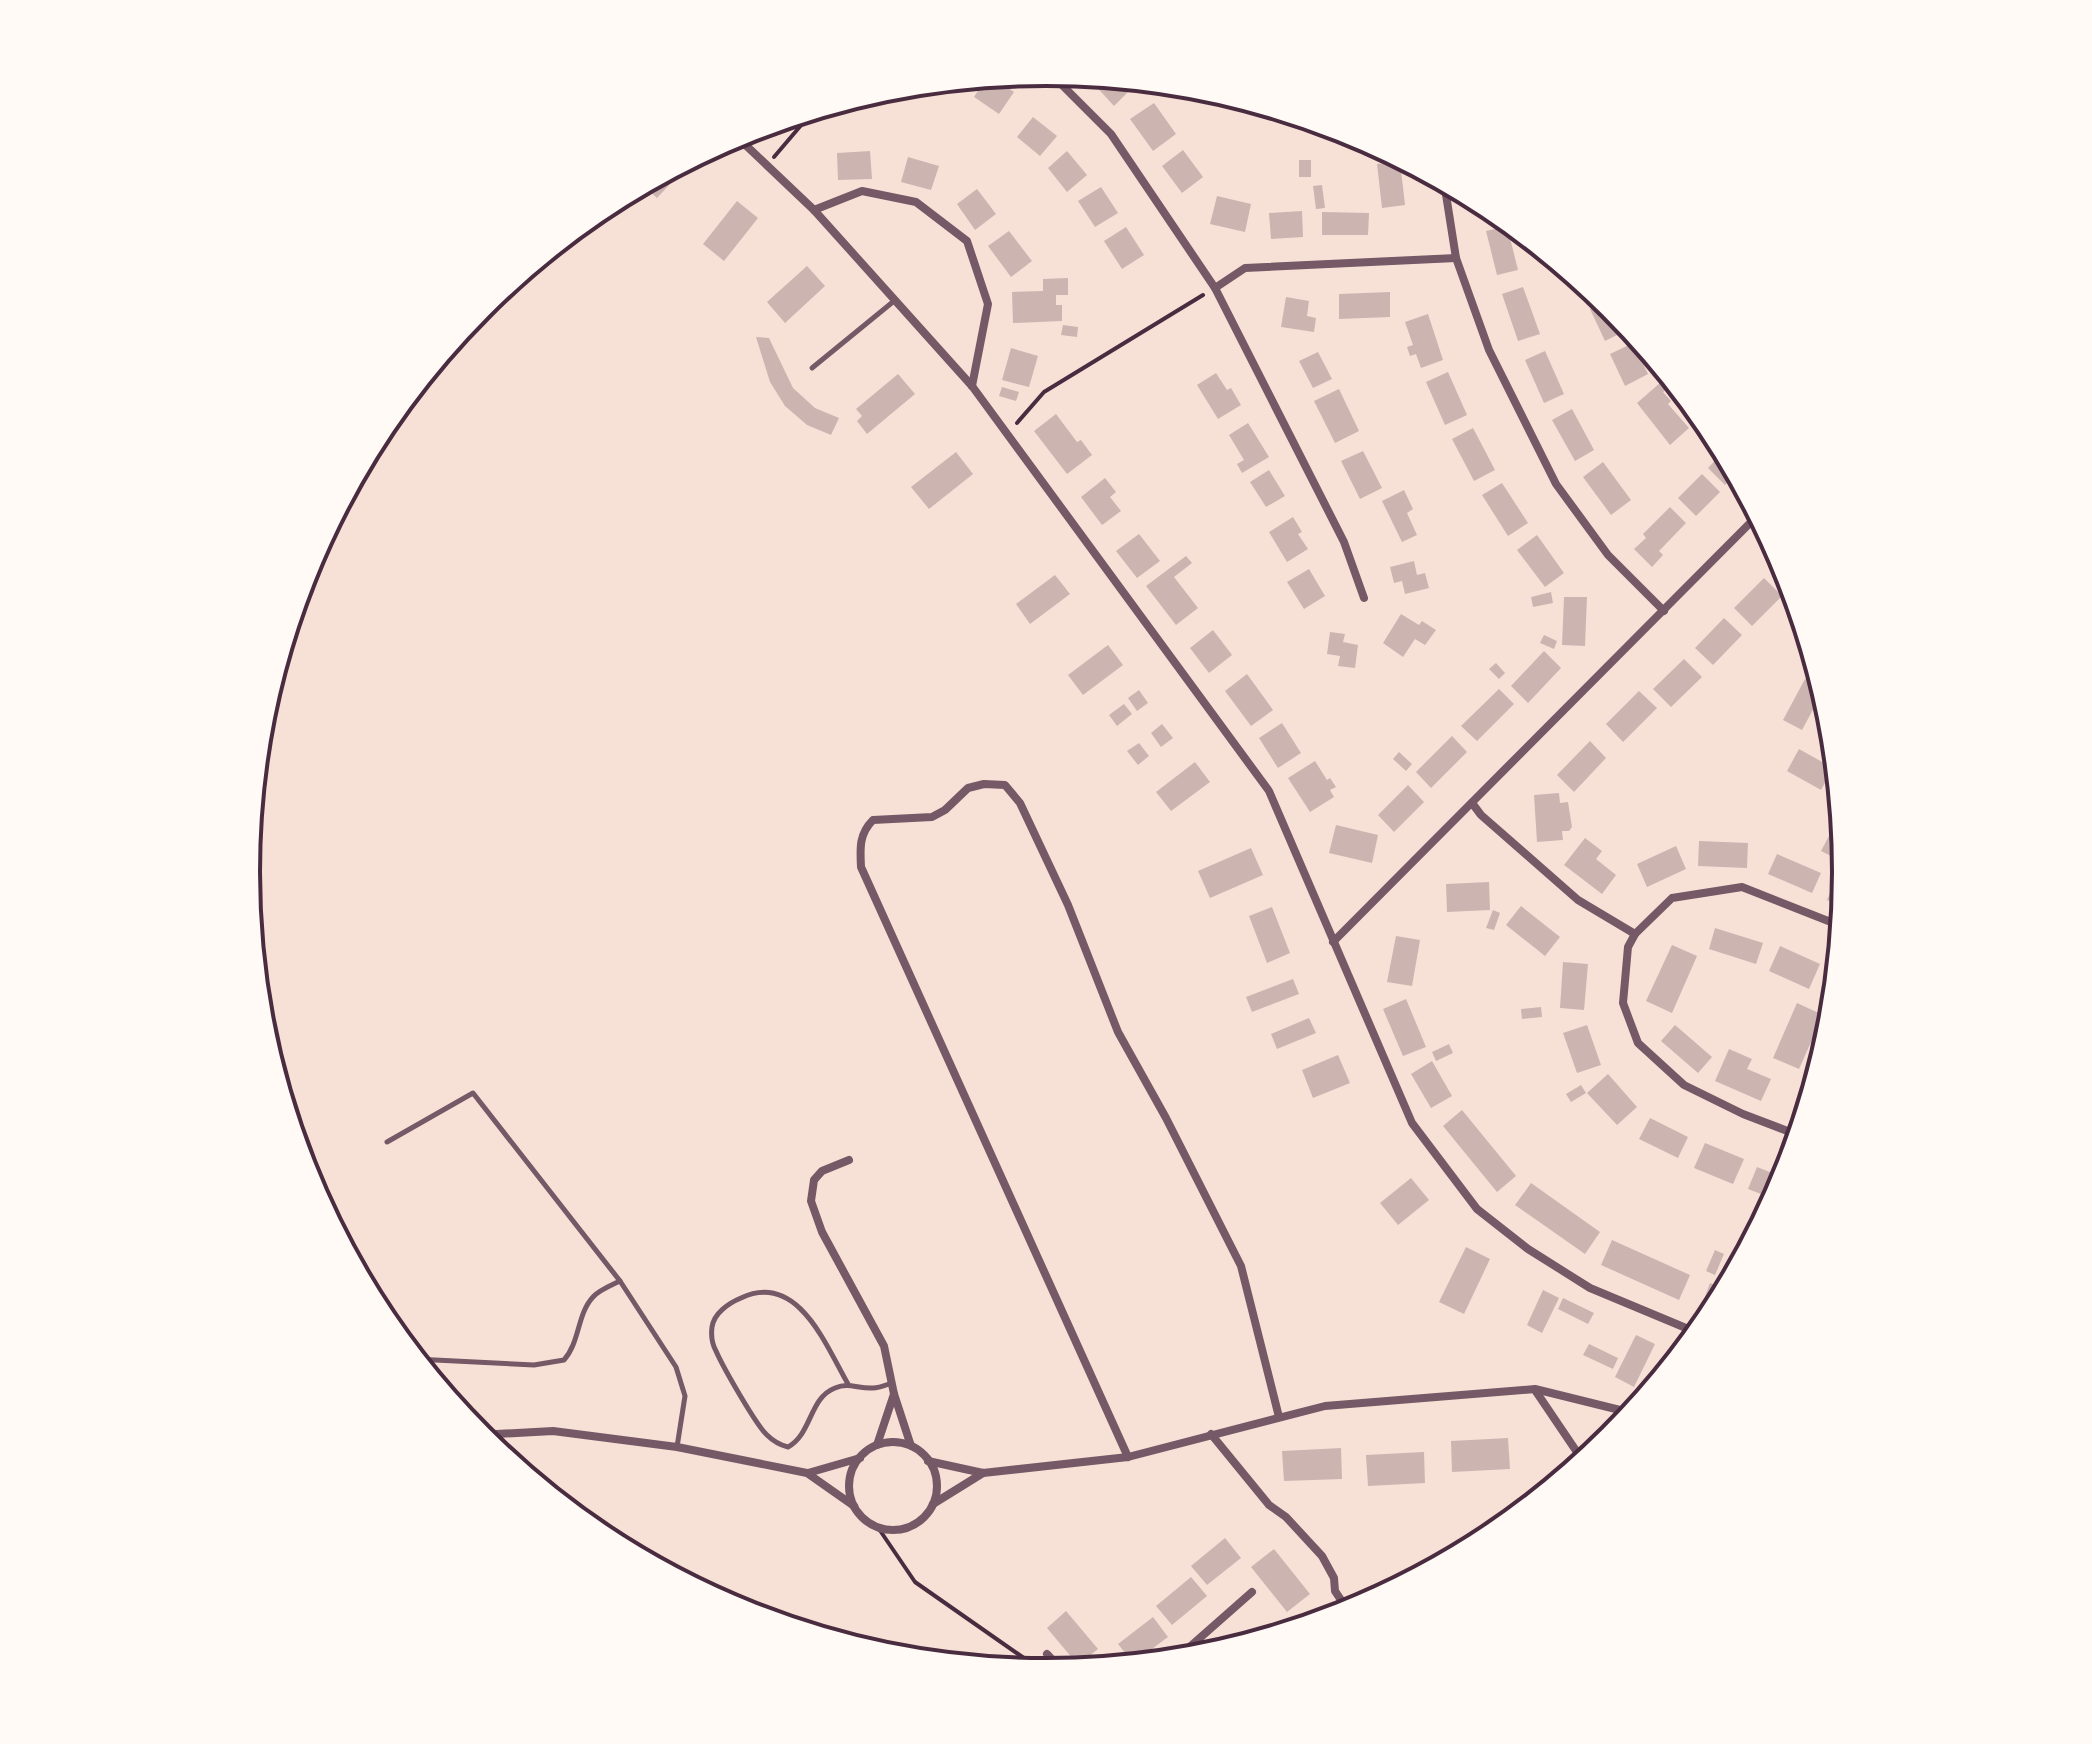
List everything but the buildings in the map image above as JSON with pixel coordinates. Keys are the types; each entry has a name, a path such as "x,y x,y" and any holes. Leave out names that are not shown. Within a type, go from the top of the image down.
{"street":[{"path":"1064,87 1111,134 1215,288 1344,542 1364,598"},
{"path":"746,146 814,210 972,386 1269,791 1412,1123 1477,1209 1528,1249 1590,1288 1686,1328"},
{"path":"814,210 862,191 916,202 967,241 988,304 972,386"},
{"path":"1446,195 1456,258 1489,350 1556,484 1608,555 1664,611"},
{"path":"1215,288 1245,268 1456,258"},
{"path":"1333,942 1750,523"},
{"path":"1128,1457 861,867 860,844 865,828 873,820 932,817 945,810 968,788 984,784 1005,785 1020,803 1068,905 1118,1032 1166,1118 1241,1266 1279,1417"},
{"path":"1472,803 1481,815 1578,900 1635,934"},
{"path":"1788,1131 1743,1114 1684,1085 1638,1043 1623,1003 1628,947 1635,934 1672,898 1742,887 1830,922"},
{"path":"849,1160 822,1171 814,1180 811,1201 822,1232 884,1346 894,1394 911,1446"},
{"path":"928,1461 983,1473 1128,1457 1325,1406 1535,1389 1619,1410"},
{"path":"1535,1389 1577,1451"},
{"path":"877,1445 894,1394"},
{"path":"497,1434 553,1431 677,1447 807,1473 854,1506 868,1523 879,1529 912,1527 920,1522 933,1504 983,1473"},
{"path":"1211,1434 1269,1505 1286,1517 1322,1556 1341,1600"},
{"path":"807,1473 860,1458 877,1445 901,1442 911,1446 928,1461 936,1482 933,1504"},
{"path":"854,1506 850,1478 860,1458"},
{"path":"1193,1644 1252,1592"},
{"path":"1047,1654 1051,1658"}],"lane":[{"path":"812,368 895,300"},
{"path":"387,1142 473,1093 620,1281 676,1367 685,1396 677,1447"},
{"path":"430,1360 534,1365 564,1360 574,1345 594,1295 620,1281"},
{"path":"848,1384 808,1314 797,1303 774,1295 753,1293 739,1298 716,1317 712,1326 715,1351 765,1434 781,1445 788,1447 803,1436 809,1419 824,1395 832,1389 848,1384 874,1388 892,1383"}],"path":[{"path":"767,165 801,126"},
{"path":"1007,433 1044,392 1215,288"},
{"path":"879,1529 915,1582 1022,1657"}]}
